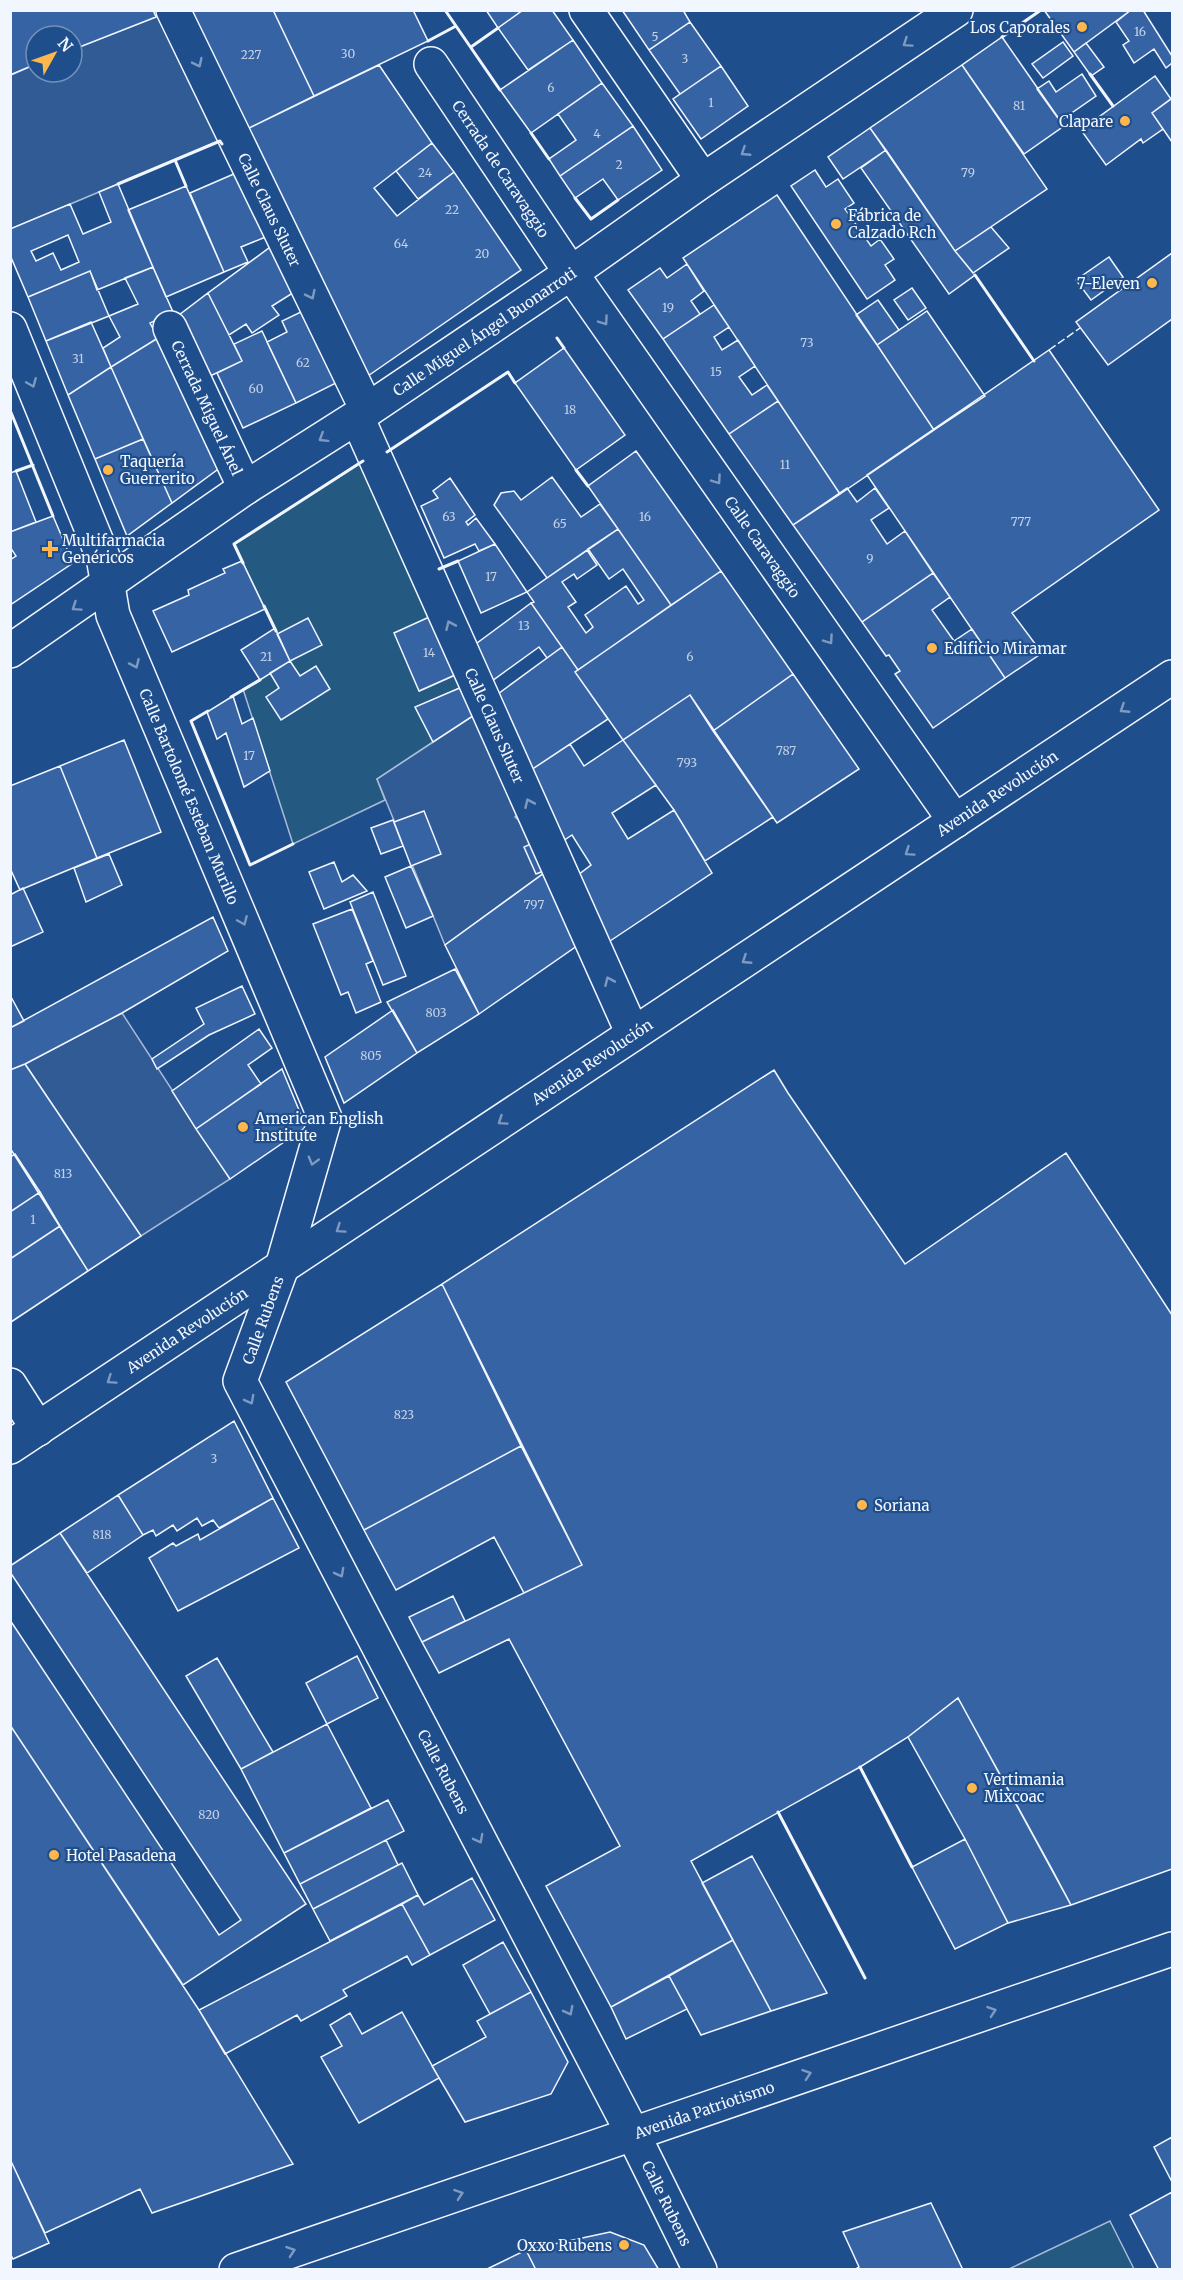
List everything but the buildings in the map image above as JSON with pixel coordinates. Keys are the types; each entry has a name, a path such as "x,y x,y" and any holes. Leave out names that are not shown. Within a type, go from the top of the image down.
{"street":[{"name":"Calle Claus Sluter","path":"172,10 362,413 633,1034"},
{"path":"586,10 703,180"},
{"name":"Calle Miguel Ángel Buonarroti","path":"10,651 245,488 362,413 571,273 703,180 956,10"},
{"name":"Cerrada de Caravaggio","path":"431,64 571,273"},
{"name":"Calle Caravaggio","path":"571,273 956,821"},
{"name":"Cerrada Miguel Ánel","path":"170,328 245,488"},
{"name":"Calle Bartolomé Esteban Murillo","path":"10,329 103,557 113,615 325,1118 282,1267"},
{"name":"Avenida Revolución","path":"10,1447 1173,677"},
{"name":"Calle Rubens","path":"282,1267 240,1381 633,2134 700,2270"},
{"path":"10,1385 38,1429"},
{"name":"Avenida Patriotismo","path":"236,2270 1173,1949"}],"shaded area":[{"path":"160,15 220,141 11,229 11,75 24,69 24,84 84,84 84,45"},
{"path":"368,457 438,613 420,691 464,671 469,684 416,707 433,742 377,779 385,800 293,844 243,689 270,673 277,634 234,544"},
{"path":"482,710 525,808 515,817 537,836 551,868 445,945 377,779"},
{"path":"122,1013 230,1179 141,1236 25,1064"},
{"path":"1110,2221 1134,2269 1009,2269"}],"fence":[{"path":"1049,350 1080,328"}],"wall":[{"path":"445,10 500,90"},
{"path":"1002,37 1041,10"},
{"path":"428,41 456,26"},
{"path":"471,47 498,28"},
{"path":"1090,74 1113,106"},
{"path":"531,133 549,159"},
{"path":"118,184 220,141 222,144"},
{"path":"175,160 186,186"},
{"path":"575,198 591,219 618,200"},
{"path":"975,275 1034,361"},
{"path":"557,338 564,348"},
{"path":"387,452 508,372 515,383"},
{"path":"10,410 53,516"},
{"path":"243,563 234,544 363,461"},
{"path":"16,471 33,465"},
{"path":"576,470 588,486"},
{"path":"439,569 458,561"},
{"path":"264,606 276,631"},
{"path":"231,697 260,680"},
{"path":"208,711 191,721 250,865 293,844"},
{"path":"860,1767 912,1867"},
{"path":"778,1812 865,1978"}],"place":[{"name":"Los Caporales","path":"1082,27"},
{"name":"Clapare","path":"1125,121"},
{"name":"Fábrica de Calzado Rch","path":"836,224"},
{"name":"7-Eleven","path":"1152,283"},
{"name":"Taquería Guerrerito","path":"108,470"},
{"name":"Multifarmacia Genéricos","path":"50,549"},
{"name":"Edificio Miramar","path":"932,648"},
{"name":"American English Institute","path":"243,1127"},
{"name":"Soriana","path":"862,1505"},
{"name":"Vertimania Mixcoac","path":"972,1788"},
{"name":"Hotel Pasadena","path":"54,1855"},
{"name":"Oxxo Rubens","path":"624,2245"}]}
